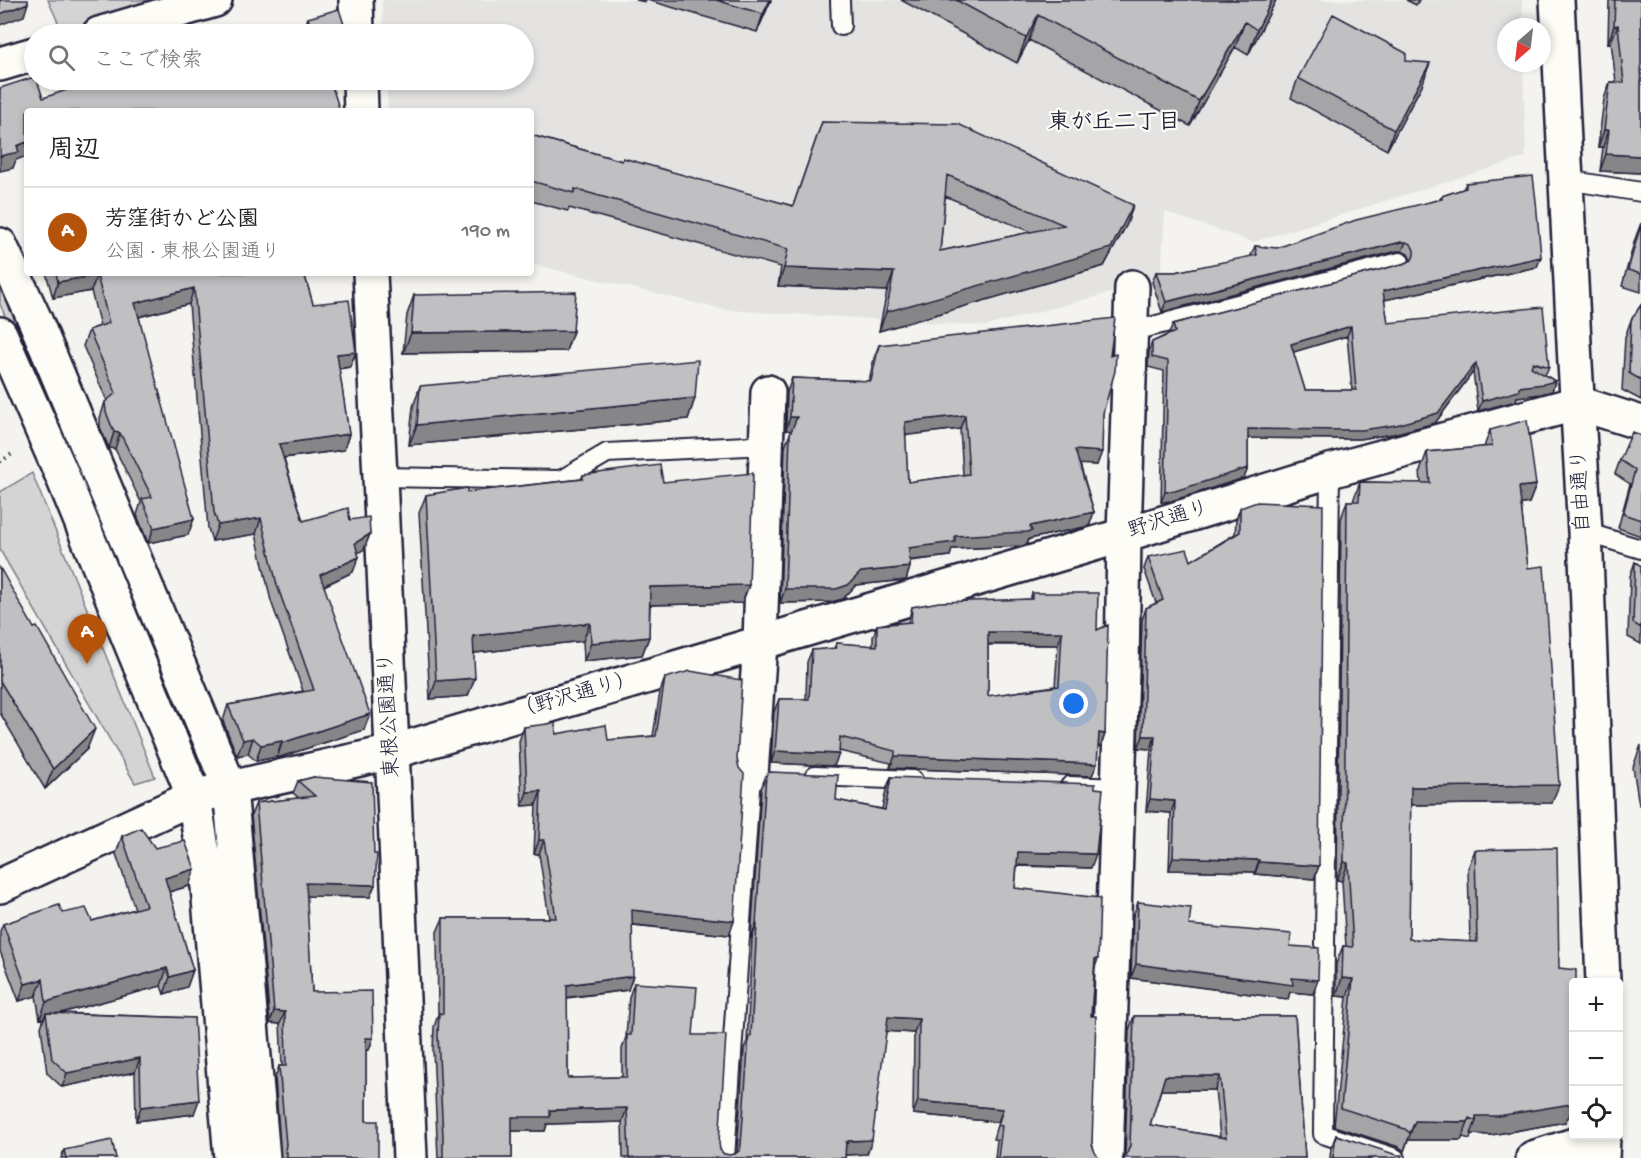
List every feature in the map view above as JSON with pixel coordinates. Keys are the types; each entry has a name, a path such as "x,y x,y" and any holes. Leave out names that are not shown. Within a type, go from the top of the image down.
{"street":[{"path":"133,24 215,0"},
{"path":"356,0 357,24"},
{"name":"自由通り","path":"1557,0 1585,531 1603,978"},
{"path":"0,64 24,57"},
{"path":"360,90 361,108"},
{"path":"0,245 35,320 230,788 263,1158"},
{"name":"東根公園通り","path":"370,276 410,1158"},
{"path":"1106,1158 1132,287"},
{"path":"0,334 66,486 194,797 208,887 231,1158"},
{"path":"763,775 760,643 768,392"},
{"path":"1578,403 1641,423"},
{"name":"野沢通り","path":"760,643 1330,471 1578,403"},
{"name":"（野沢通り）","path":"4,877 194,797 392,752 760,643"},
{"path":"1533,1158 1590,1140"},
{"path":"1602,1158 1603,1140"}],"lane":[{"path":"840,0 841,26"},
{"path":"1567,180 1641,192"},
{"path":"1130,332 1400,261"},
{"path":"380,477 561,480 607,453 766,445"},
{"path":"1330,471 1323,1134 1395,1158"},
{"path":"1585,531 1641,549"},
{"path":"725,1158 763,775"},
{"path":"798,776 929,781"},
{"path":"1047,785 1118,788"}],"shaded area":[{"path":"48,0 165,0 91,24 59,24"},
{"path":"382,0 1522,0 1523,18 1497,18 1497,72 1523,72 1526,157 1253,242 1165,212 1161,275 1132,287 986,326 725,310 534,265 534,108 388,108 387,90 534,90 534,24 383,24"},
{"path":"0,265 210,775 196,778 135,622 0,304"},
{"path":"32,473 155,777 135,783 0,550 0,492"}],"building":[{"path":"0,0 28,0 28,3 0,14"},
{"path":"716,0 770,0 763,14"},
{"path":"956,0 1272,0 1257,30 1245,22 1199,101 1038,15 1026,38"},
{"path":"1615,0 1641,0 1641,156 1606,154 1609,130 1604,130 1610,82 1624,83 1618,25 1614,26"},
{"path":"339,9 344,24 310,24 308,18"},
{"path":"1333,14 1406,53 1406,61 1430,63 1394,130 1298,78"},
{"path":"24,80 24,90 40,90 43,98 67,90 333,90 339,108 24,108 24,143 17,146 19,152 0,156 0,88"},
{"path":"822,122 958,124 1133,205 1111,248 886,312 894,272 784,268 788,249 575,189 574,193 534,182 534,136 622,161 623,158 793,206","holes":["947,175 1064,225 940,251"]},
{"path":"1533,176 1541,257 1383,291 1388,323 1543,307 1549,367 1533,362 1531,367 1555,381 1519,387 1519,391 1482,401 1476,363 1438,413 1396,425 1362,430 1248,429 1248,468 1175,491 1165,492 1168,361 1152,357 1152,342 1175,332 1173,324 1406,263 1412,260 1414,250 1411,244 1401,242 1166,302 1156,272 1175,272 1257,255 1255,246 1277,248 1356,220 1442,199 1442,196 1466,188 1466,183","holes":["1351,326 1356,390 1305,390 1291,344"]},
{"path":"1641,224 1641,274 1628,270"},
{"path":"57,276 91,276 58,282"},
{"path":"97,276 305,276 313,304 349,300 356,352 337,354 349,434 279,444 303,521 348,508 350,520 369,517 370,534 355,543 359,557 320,575 370,714 282,743 282,741 261,745 253,738 243,740 228,705 314,690 277,585 261,518 218,525 214,512 194,288 135,303 194,519 154,528 142,499 152,497 120,433 114,432 106,412 105,402 116,393 89,330 109,323"},
{"path":"576,292 573,331 411,333 414,295"},
{"path":"1641,305 1641,380 1629,373 1631,320"},
{"path":"1115,318 1110,356 1116,354 1115,371 1103,413 1102,452 1075,450 1094,512 1030,526 1032,531 1027,532 955,536 955,542 909,548 910,567 861,572 848,585 836,589 785,589 790,434 797,417 790,417 792,378 871,381 879,345","holes":["965,415 969,474 908,482 905,422"]},
{"path":"698,360 695,398 417,425 420,386"},
{"path":"1527,420 1536,485 1519,487 1528,568 1544,566 1559,785 1411,787 1409,939 1477,942 1475,850 1557,848 1559,968 1576,970 1576,978 1569,978 1569,1104 1498,1116 1476,1116 1476,1121 1469,1118 1468,1122 1415,1121 1410,1133 1405,1129 1341,1108 1353,979 1342,978 1343,946 1353,947 1348,863 1344,862 1347,501 1359,501 1360,482 1430,483 1427,452 1492,446 1490,430"},
{"path":"1632,432 1641,436 1641,520 1623,514 1635,470 1620,460"},
{"path":"660,465 663,482 753,473 749,585 650,587 649,637 591,643 590,623 473,636 475,678 436,681 426,495 467,488 467,492 583,479 583,475"},
{"path":"1257,502 1323,505 1319,866 1259,862 1259,860 1173,857 1175,801 1150,799 1155,736 1143,736 1146,608 1163,600 1148,557 1187,549 1191,561 1240,532 1240,508"},
{"path":"1635,562 1641,566 1641,628 1633,623"},
{"path":"0,568 34,628 37,627 95,729 53,769 0,681"},
{"path":"1032,593 1098,593 1097,630 1108,625 1105,734 1099,733 1097,764 895,756 895,751 840,737 839,754 775,751 779,699 809,699 812,650 836,648 836,643 877,646 877,625 911,622 912,607 939,602 1032,599","holes":["988,632 1062,632 1059,686 988,696"]},
{"path":"690,671 742,680 737,759 739,768 744,774 734,921 632,910 633,976 567,985 568,1078 627,1077 627,1035 631,1035 634,983 697,987 693,1035 726,1035 720,1150 730,1155 740,1150 749,1036 751,1036 766,775 770,772 838,775 836,800 885,810 891,777 1095,784 1095,788 1103,789 1096,854 1018,852 1015,888 1100,898 1098,959 1095,959 1091,1016 1096,1016 1092,1144 1099,1158 998,1158 1002,1126 998,1125 1003,1109 918,1101 919,1019 888,1017 872,1140 846,1142 845,1158 629,1158 627,1108 550,1110 550,1117 512,1117 512,1158 443,1158 438,1035 439,1013 443,1014 443,918 556,918 544,840 539,840 541,791 527,792 524,727 555,723 556,734 606,725 608,740 656,736 665,678"},
{"path":"314,777 372,782 374,854 377,854 375,885 306,883 312,992 372,991 373,1038 366,1038 366,1121 378,1121 378,1158 287,1158 287,1152 285,1152 279,1066 286,1066 285,1012 274,1011 256,803 315,796 298,781"},
{"path":"141,828 155,848 185,841 195,869 165,878 193,970 170,977 167,968 46,1002 43,979 25,984 3,924 59,905 63,913 86,908 92,921 146,906 122,836"},
{"path":"1138,902 1191,908 1189,925 1292,934 1290,946 1319,948 1318,980 1292,978 1293,985 1136,964"},
{"path":"46,1013 194,1018 199,1100 141,1107 140,1058 67,1073 52,1059"},
{"path":"1134,1016 1295,1016 1305,1158 1123,1158 1130,1145","holes":["1165,1076 1220,1076 1226,1138 1150,1125"]},
{"path":"1336,1135 1402,1155 1401,1158 1333,1158"},
{"path":"112,1140 116,1158 66,1158 64,1150"}],"place":[{"name":"芳窪街かど公園","path":"87,664"}],"district":[{"name":"東が丘二丁目","path":"1114,124"}]}
